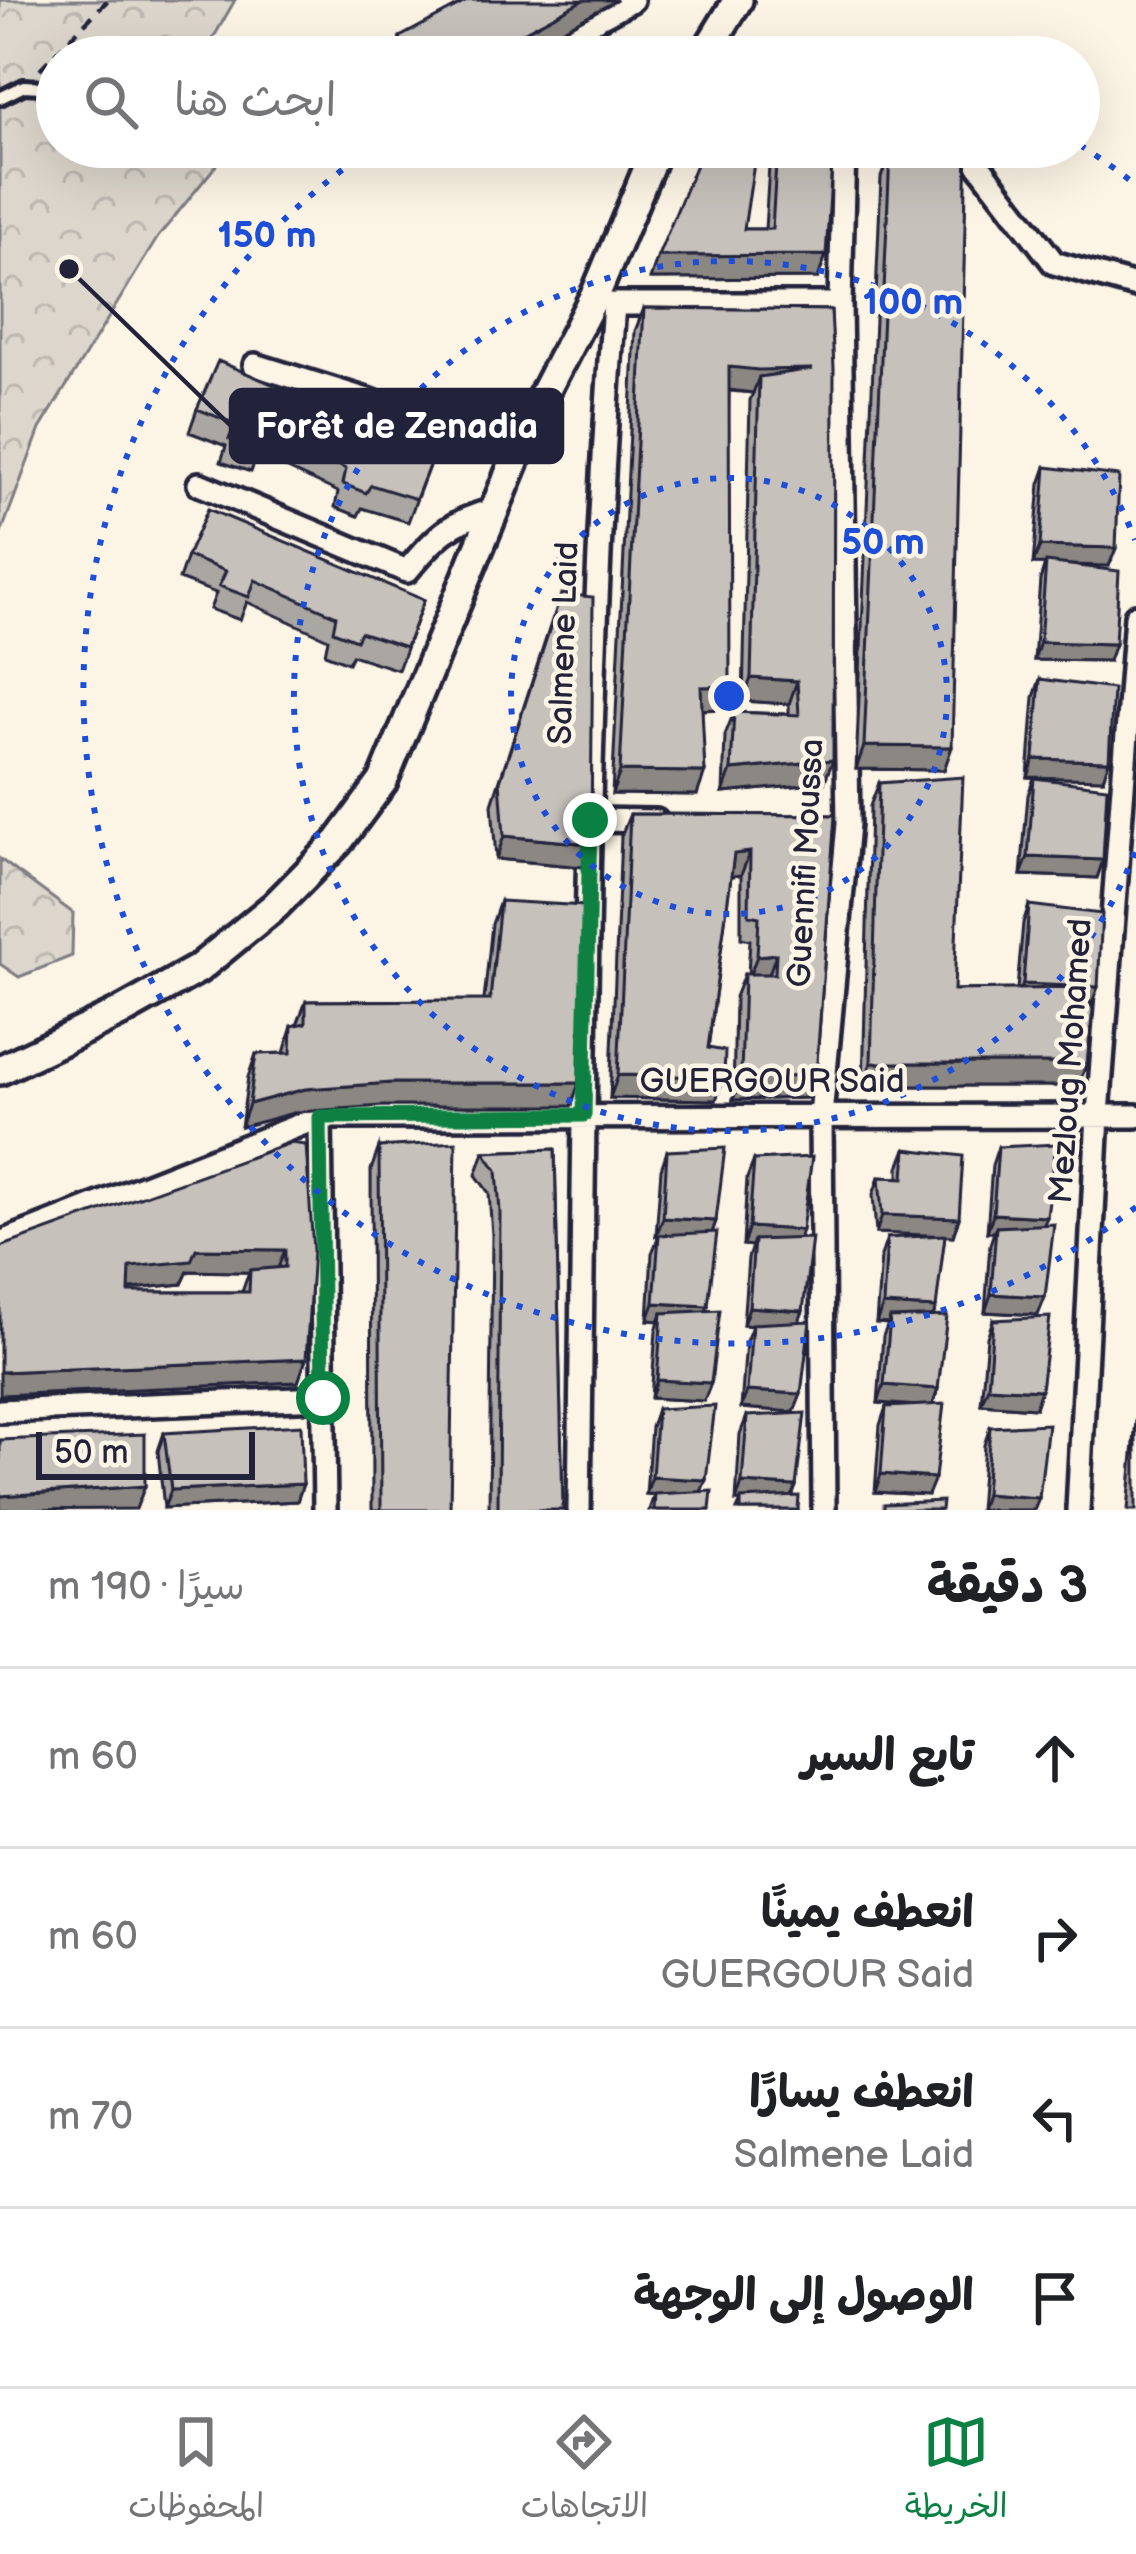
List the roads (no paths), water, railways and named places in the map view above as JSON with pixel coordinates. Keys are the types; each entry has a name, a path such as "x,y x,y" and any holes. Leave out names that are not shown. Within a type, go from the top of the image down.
{"street":[{"path":"564,36 632,0"},
{"path":"716,36 738,0"},
{"path":"0,1070 198,969 275,906 338,842 383,781 536,409 606,297 650,168"},
{"name":"Guennifi Moussa","path":"824,1510 821,1116 848,824 840,304 843,168"},
{"path":"981,168 1054,263 1136,286"},
{"path":"606,297 840,304"},
{"name":"Salmene Laid","path":"579,1510 590,820 606,297"},
{"path":"255,365 438,422 475,424 536,409"},
{"path":"199,484 406,572 459,519 494,510"},
{"name":"Mezloug Mohamed","path":"1078,1510 1098,1114 1126,873 1136,616"},
{"path":"590,820 684,821"},
{"path":"825,824 848,824"},
{"name":"GUERGOUR Said","path":"0,1243 320,1117 1136,1116"},
{"path":"320,1117 325,1510"},
{"path":"0,1411 323,1398"}],"lane":[{"path":"0,98 24,86 36,87"}],"place":[{"name":"Forêt de Zenadia","path":"69,269"}]}
